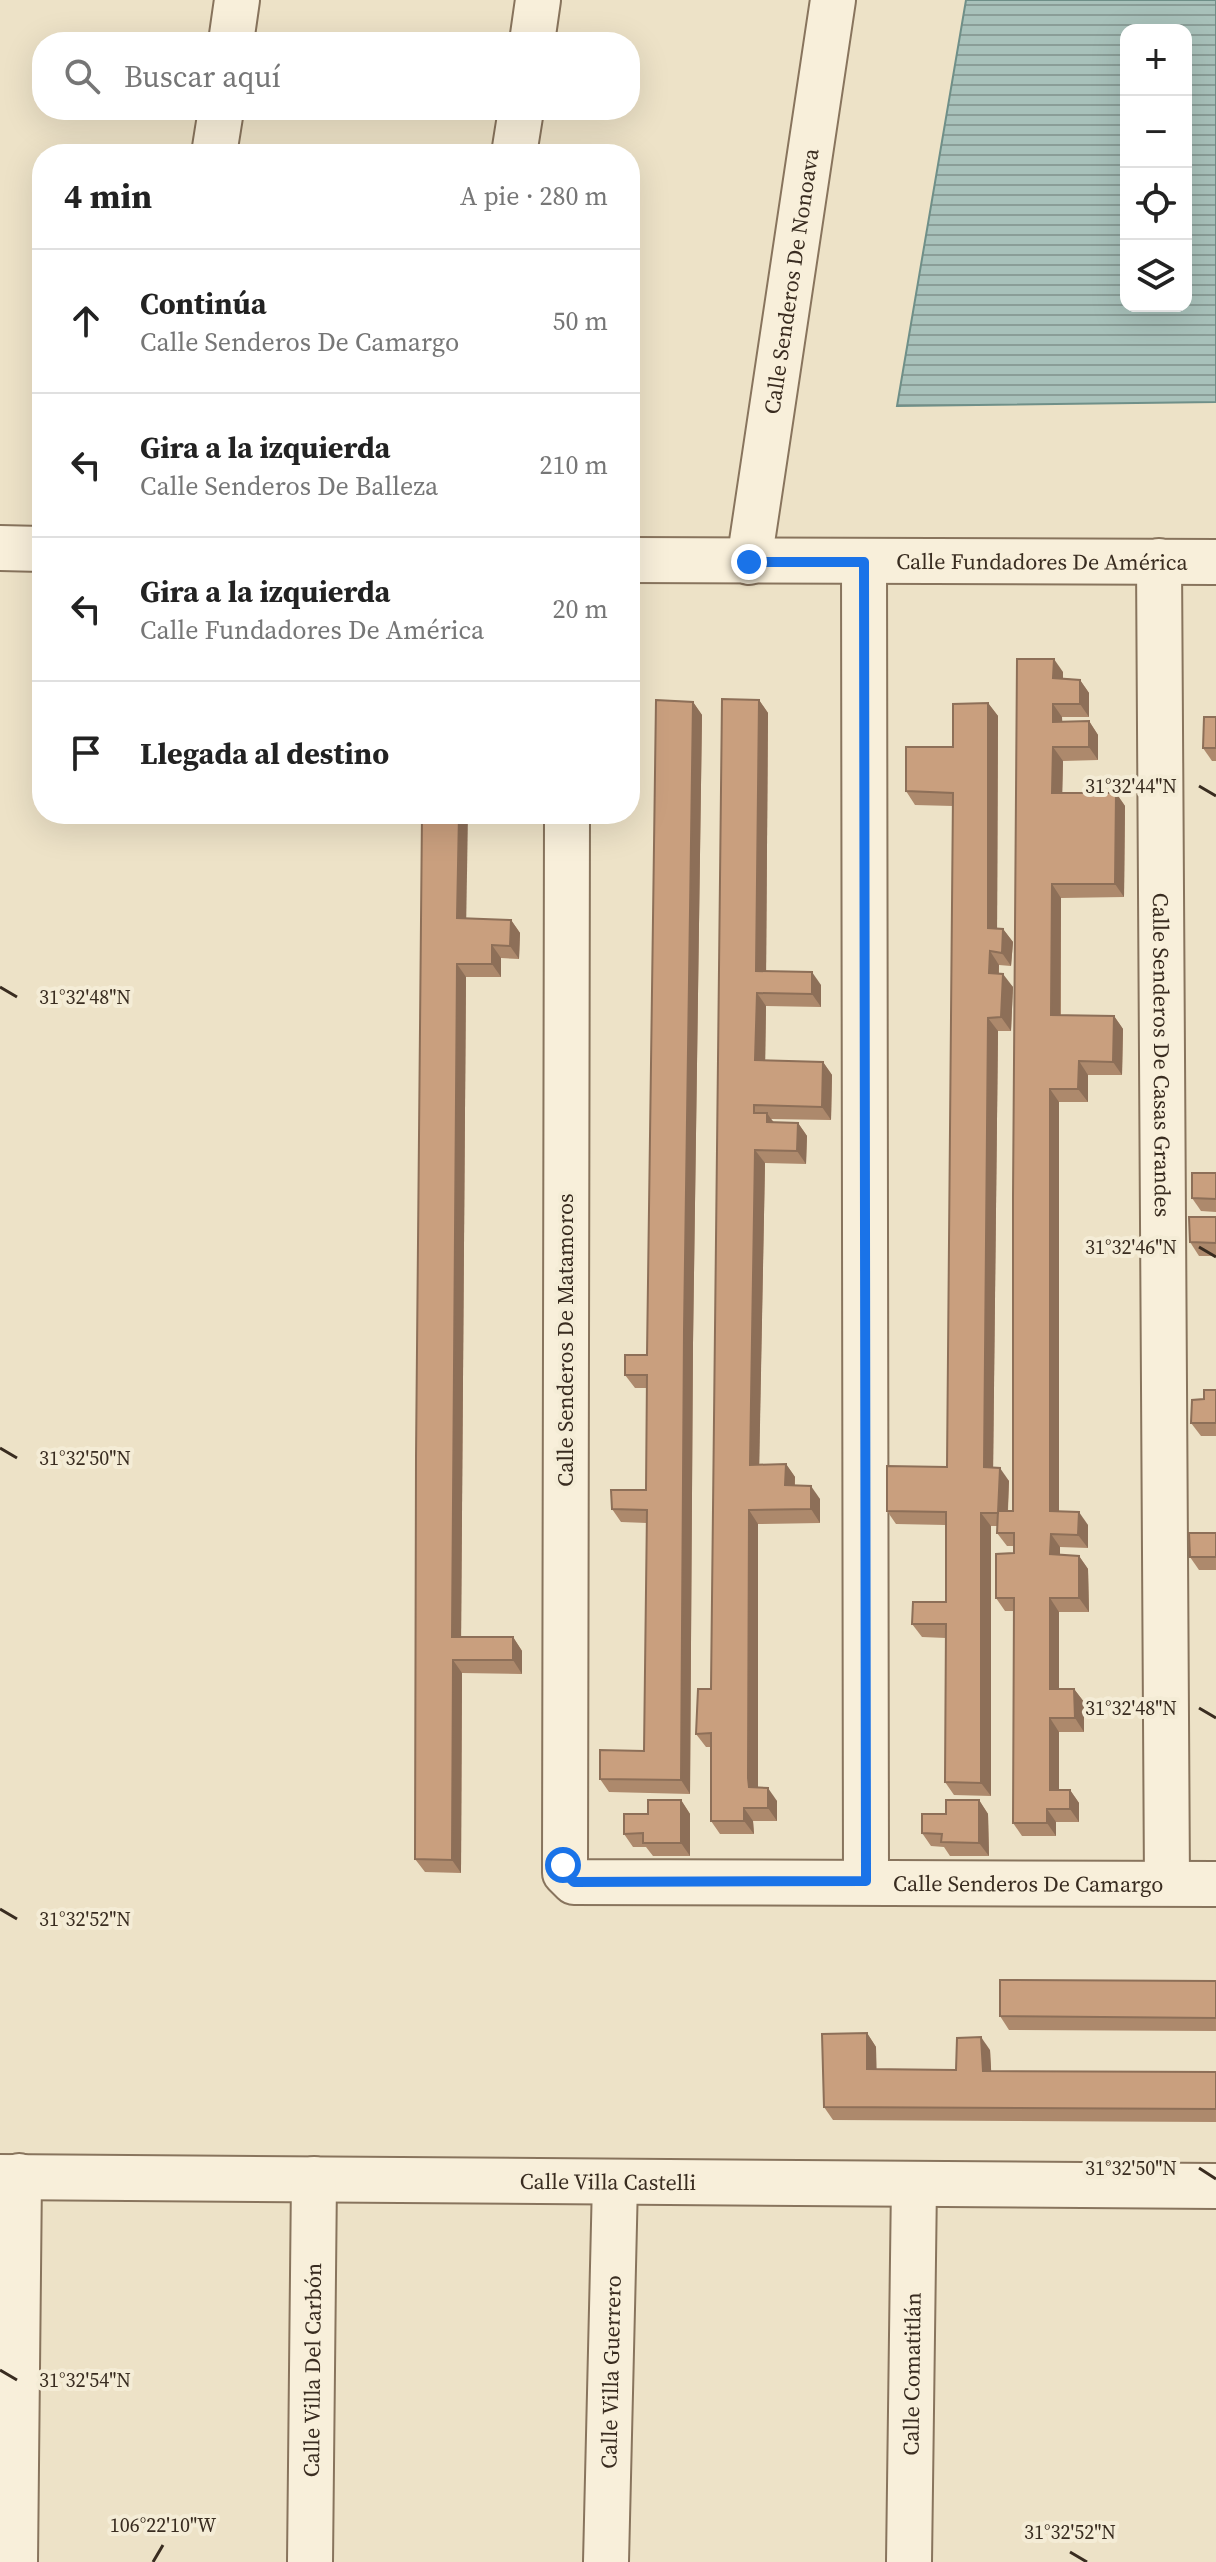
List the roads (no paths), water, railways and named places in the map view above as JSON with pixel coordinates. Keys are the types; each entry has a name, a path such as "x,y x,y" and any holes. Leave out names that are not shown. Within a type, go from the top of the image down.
{"street":[{"path":"232,32 237,0"},
{"path":"533,32 538,0"},
{"name":"Calle Senderos De Nonoava","path":"749,562 833,0"},
{"path":"216,144 219,120"},
{"path":"516,144 519,120"},
{"path":"0,548 32,549"},
{"name":"Calle Fundadores De América","path":"640,560 1216,562"},
{"name":"Calle Senderos De Casas Grandes","path":"1159,561 1167,1883"},
{"path":"864,562 866,1881"},
{"name":"Calle Senderos De Matamoros","path":"563,1865 567,824"},
{"name":"Calle Senderos De Camargo","path":"563,1865 565,1873 574,1882 1216,1884"},
{"path":"10,2176 15,2562"},
{"name":"Calle Villa Castelli","path":"10,2176 1216,2186"},
{"name":"Calle Villa Del Carbón","path":"310,2562 314,2179"},
{"name":"Calle Villa Guerrero","path":"606,2562 615,2182"},
{"name":"Calle Comatitlán","path":"909,2562 914,2184"}],"water":[{"path":"966,0 1216,0 1216,402 897,406"}]}
